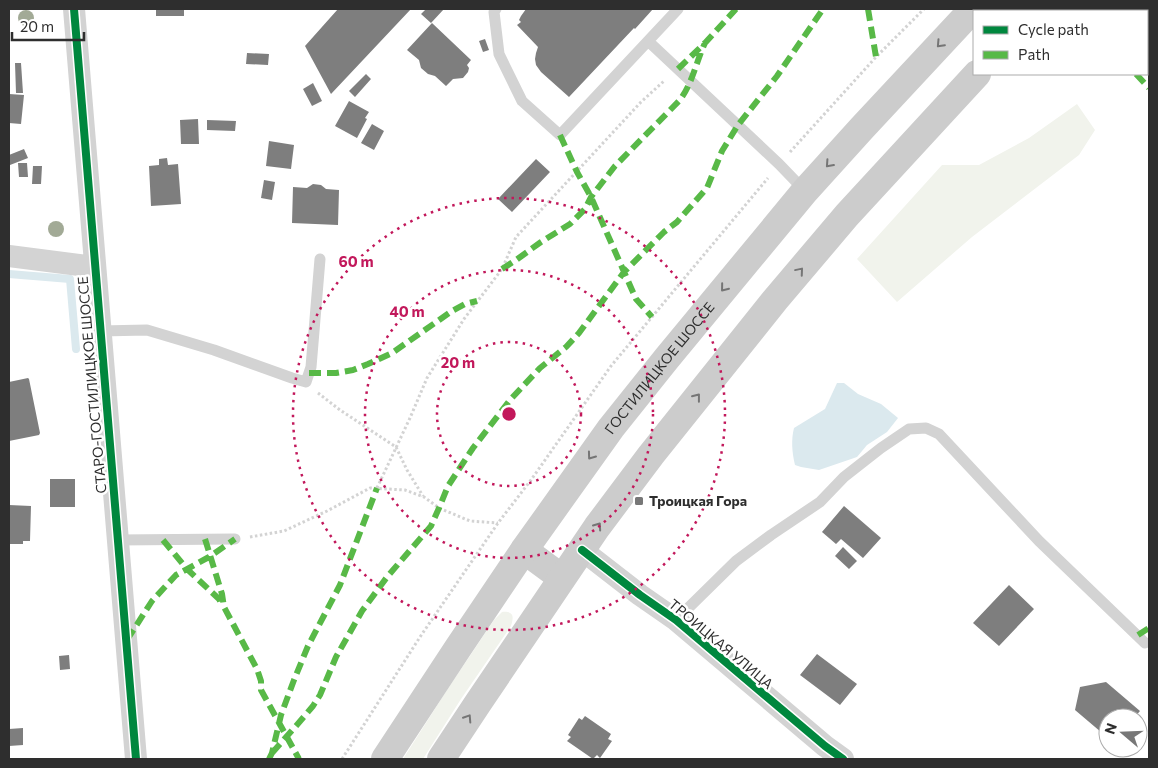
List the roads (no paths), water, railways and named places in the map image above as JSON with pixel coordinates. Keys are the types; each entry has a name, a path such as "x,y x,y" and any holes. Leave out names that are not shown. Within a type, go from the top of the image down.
{"main road":[{"name":"ГОСТИЛИЦКОЕ ШОССЕ","path":"385,759 524,550 624,412 735,274 805,191 973,9"},
{"path":"446,758 562,578 602,520 651,455 775,300 847,215 976,75"},
{"path":"524,550 562,578"}],"street":[{"name":"СТАРО-ГОСТИЛИЦКОЕ ШОССЕ","path":"74,9 136,759"},
{"path":"9,256 95,267"},
{"name":"ТРОИЦКАЯ УЛИЦА","path":"582,550 676,620 817,740 843,759"}],"lane":[{"path":"496,9 494,12 500,54 522,101 560,135 678,9"},
{"path":"648,41 779,164 805,191"},
{"path":"100,331 147,330 214,350 306,382 311,367 320,259"},
{"path":"676,620 736,561 820,502 844,477 881,448 908,429 926,428 939,434 1039,541 1145,643"},
{"path":"118,540 235,539"}],"waterway":[{"path":"9,274 70,279 76,349"}],"place":[{"name":"Троицкая Гора","path":"639,501"}]}
